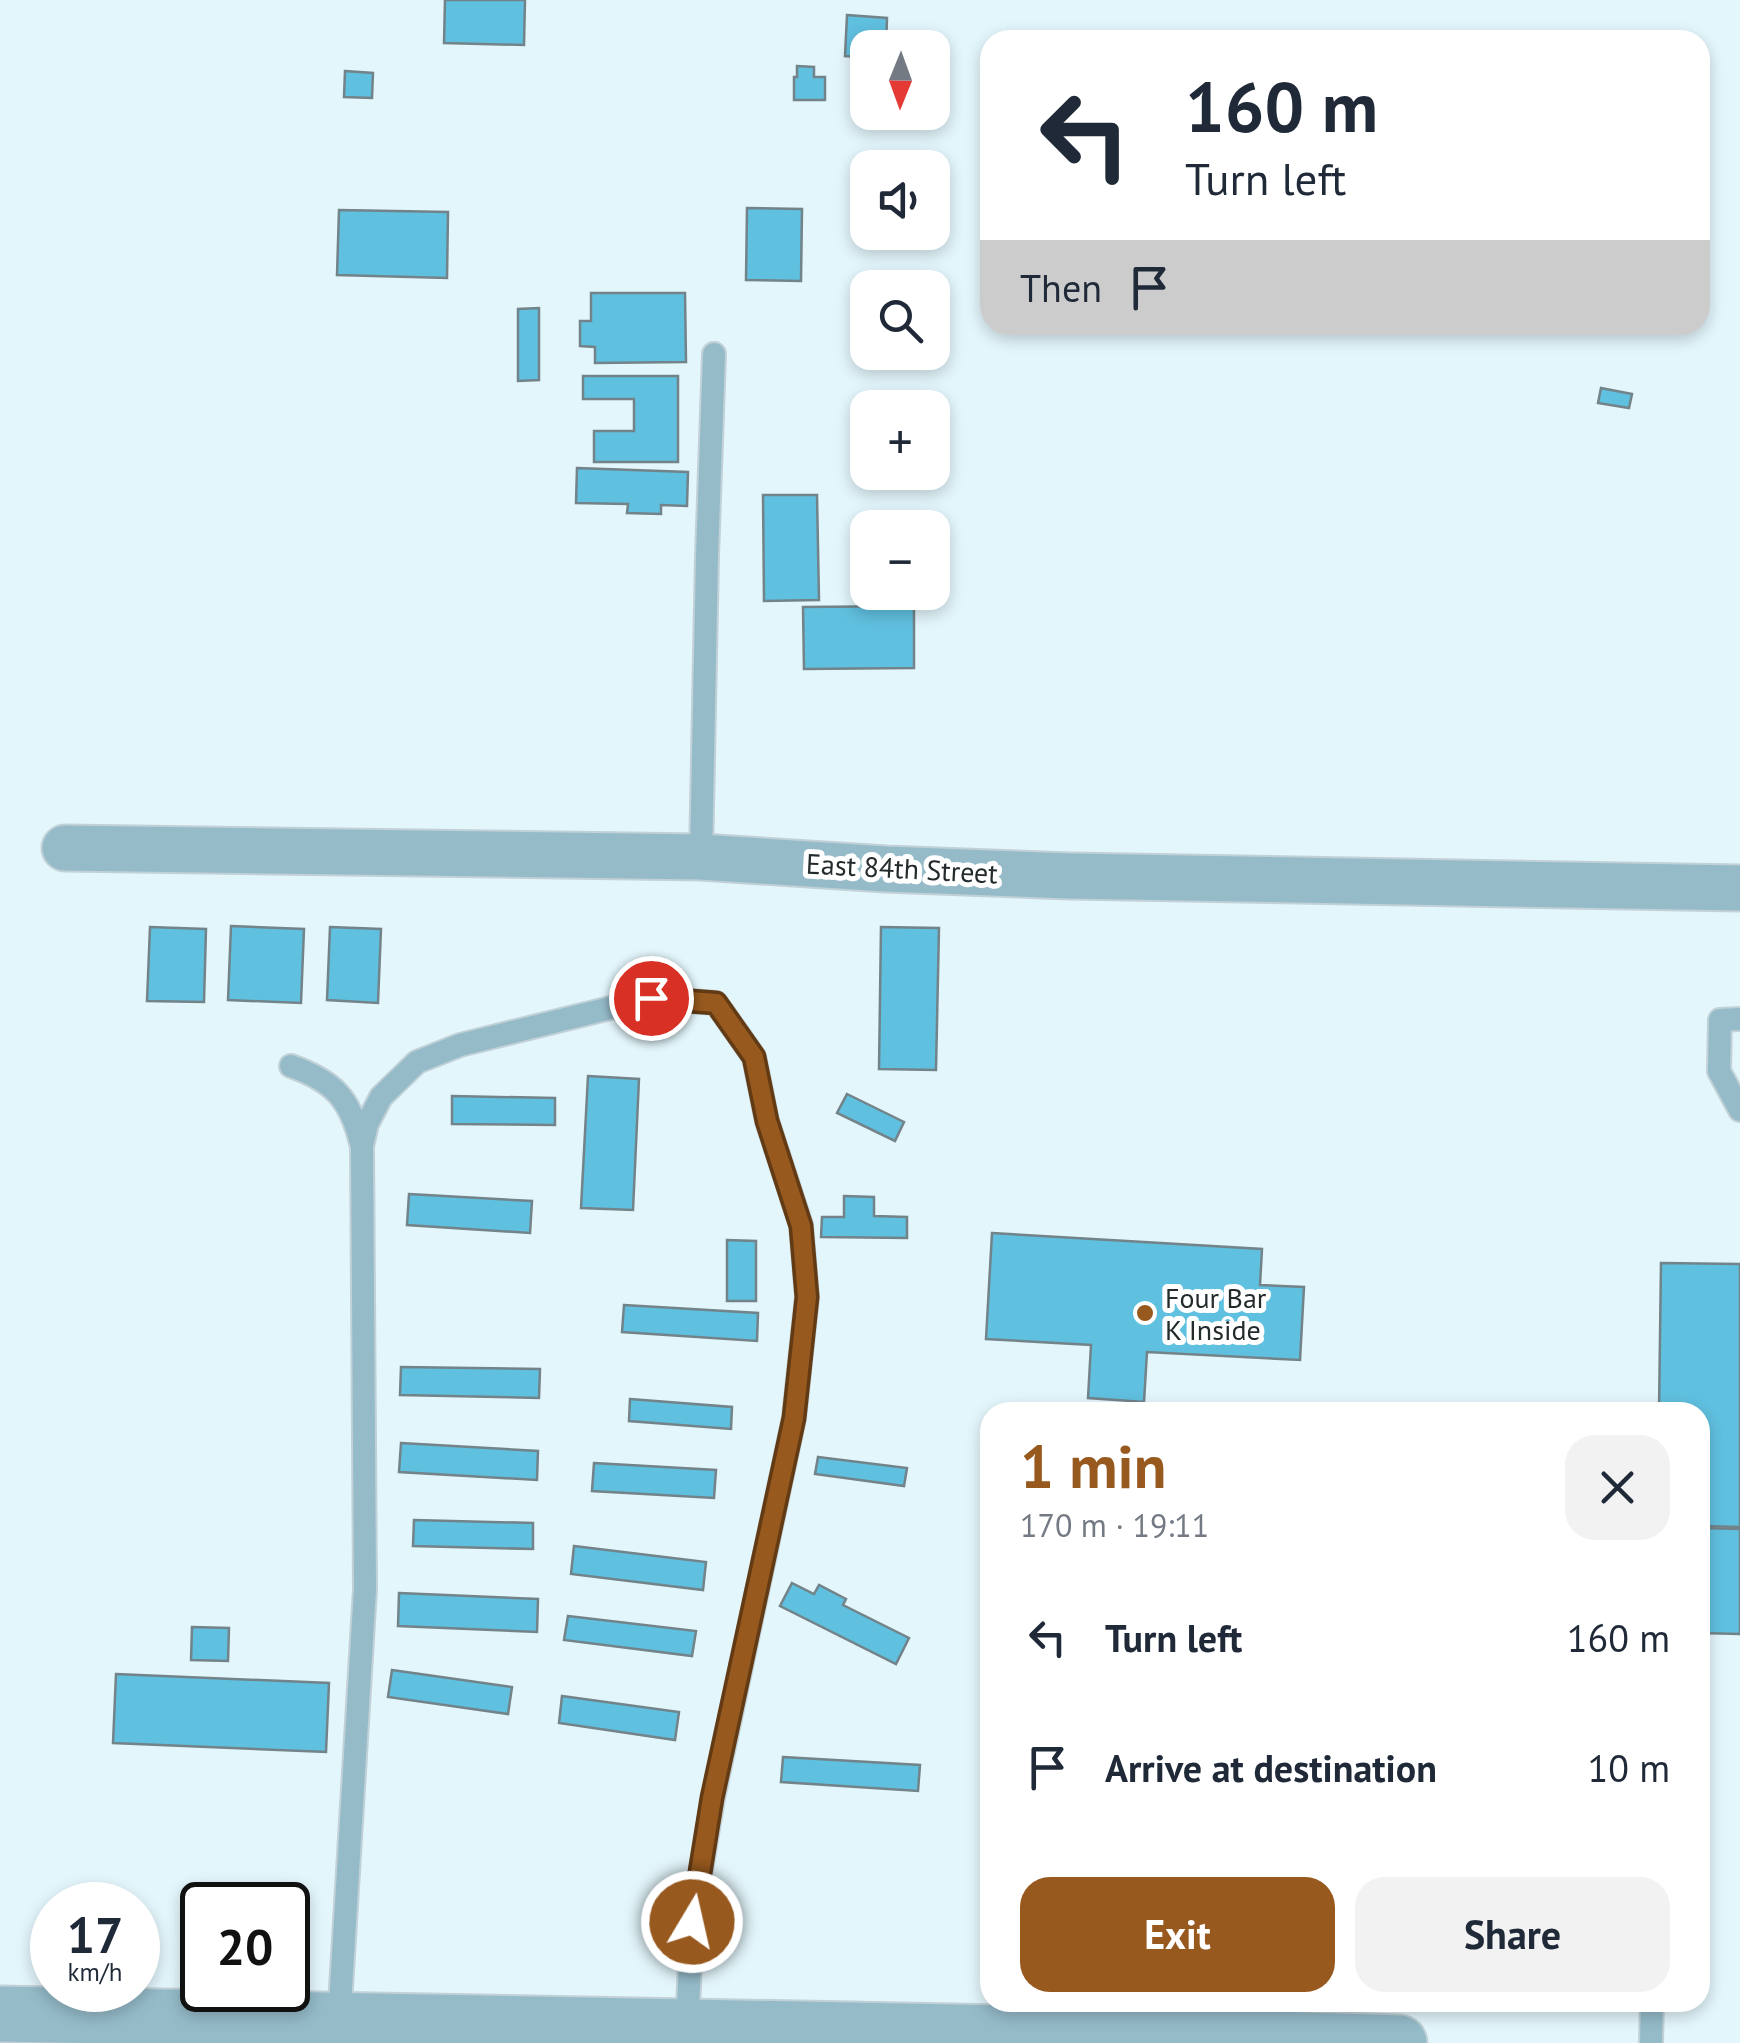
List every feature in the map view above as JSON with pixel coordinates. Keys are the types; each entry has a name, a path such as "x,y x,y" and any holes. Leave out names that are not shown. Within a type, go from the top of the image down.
{"street":[{"name":"East 84th Street","path":"65,848 701,857 1070,876 1740,888"},
{"path":"0,2014 61,2029 338,2021 597,2034 687,2028 1400,2043"}],"lane":[{"path":"701,857 714,354"},
{"path":"338,2021 365,1589 362,1146 367,1124 380,1096 417,1062 460,1044 651,998 716,1003 754,1057 767,1121 801,1226 807,1297 794,1418 712,1798 692,1922 687,2028"},
{"path":"1740,1019 1720,1020 1718,1071 1740,1110"},
{"path":"290,1066 317,1076 339,1095 352,1115 362,1146"},
{"path":"1651,2043 1652,2012"}],"building":[{"path":"445,0 525,0 524,45 444,43"},
{"path":"847,15 887,18 887,30 850,30 850,56 845,56"},
{"path":"797,66 814,67 814,77 825,77 825,100 794,100"},
{"path":"345,71 373,73 372,98 344,97"},
{"path":"747,208 802,209 801,281 746,280"},
{"path":"339,210 448,212 447,278 337,275"},
{"path":"591,293 685,293 686,362 595,363 595,347 580,346 580,321 591,321"},
{"path":"539,308 539,380 518,381 518,309"},
{"path":"583,376 678,376 678,462 594,462 594,431 634,431 634,399 583,399"},
{"path":"1601,388 1632,394 1629,408 1598,403"},
{"path":"577,468 688,472 687,506 661,505 661,514 627,513 628,504 576,503"},
{"path":"763,495 817,495 819,600 764,601"},
{"path":"803,607 914,610 914,668 804,669"},
{"path":"231,926 304,929 301,1003 228,1000"},
{"path":"150,927 206,929 204,1002 147,1001"},
{"path":"330,927 381,929 378,1003 327,1000"},
{"path":"881,927 939,928 936,1070 879,1069"},
{"path":"588,1076 639,1079 633,1210 581,1208"},
{"path":"847,1094 904,1122 895,1141 837,1113"},
{"path":"452,1096 555,1098 555,1125 452,1124"},
{"path":"409,1194 532,1201 530,1233 407,1225"},
{"path":"844,1196 874,1197 874,1216 907,1217 907,1238 821,1237 822,1217 844,1217"},
{"name":"Four Bar K Inside","path":"992,1233 1262,1249 1260,1285 1304,1287 1300,1360 1147,1352 1144,1402 1088,1398 1091,1345 986,1339"},
{"path":"727,1240 756,1241 756,1301 727,1301"},
{"path":"1661,1263 1740,1264 1740,1527 1710,1526 1710,1402 1659,1402"},
{"path":"624,1305 758,1313 757,1341 622,1332"},
{"path":"401,1367 540,1369 539,1398 400,1395"},
{"path":"630,1399 732,1407 731,1429 629,1421"},
{"path":"401,1443 538,1451 537,1480 399,1472"},
{"path":"818,1457 907,1468 904,1486 815,1474"},
{"path":"594,1463 716,1470 714,1498 592,1491"},
{"path":"414,1520 533,1523 533,1549 413,1546"},
{"path":"1710,1528 1740,1529 1740,1634 1710,1633"},
{"path":"574,1546 706,1562 703,1590 571,1574"},
{"path":"792,1583 814,1594 819,1585 846,1599 843,1605 909,1638 896,1664 780,1606"},
{"path":"399,1593 538,1599 537,1632 398,1626"},
{"path":"568,1616 696,1631 692,1656 564,1640"},
{"path":"192,1627 229,1628 228,1661 191,1660"},
{"path":"392,1670 512,1687 508,1714 388,1697"},
{"path":"116,1674 329,1683 326,1752 113,1743"},
{"path":"562,1696 679,1712 675,1740 559,1723"},
{"path":"783,1757 920,1765 918,1791 781,1782"}],"place":[{"name":"Four Bar K Inside","path":"1145,1313"}],"route":[{"path":"651,998 716,1003 754,1057 767,1121 801,1226 807,1297 794,1418 712,1798 692,1922"}]}
